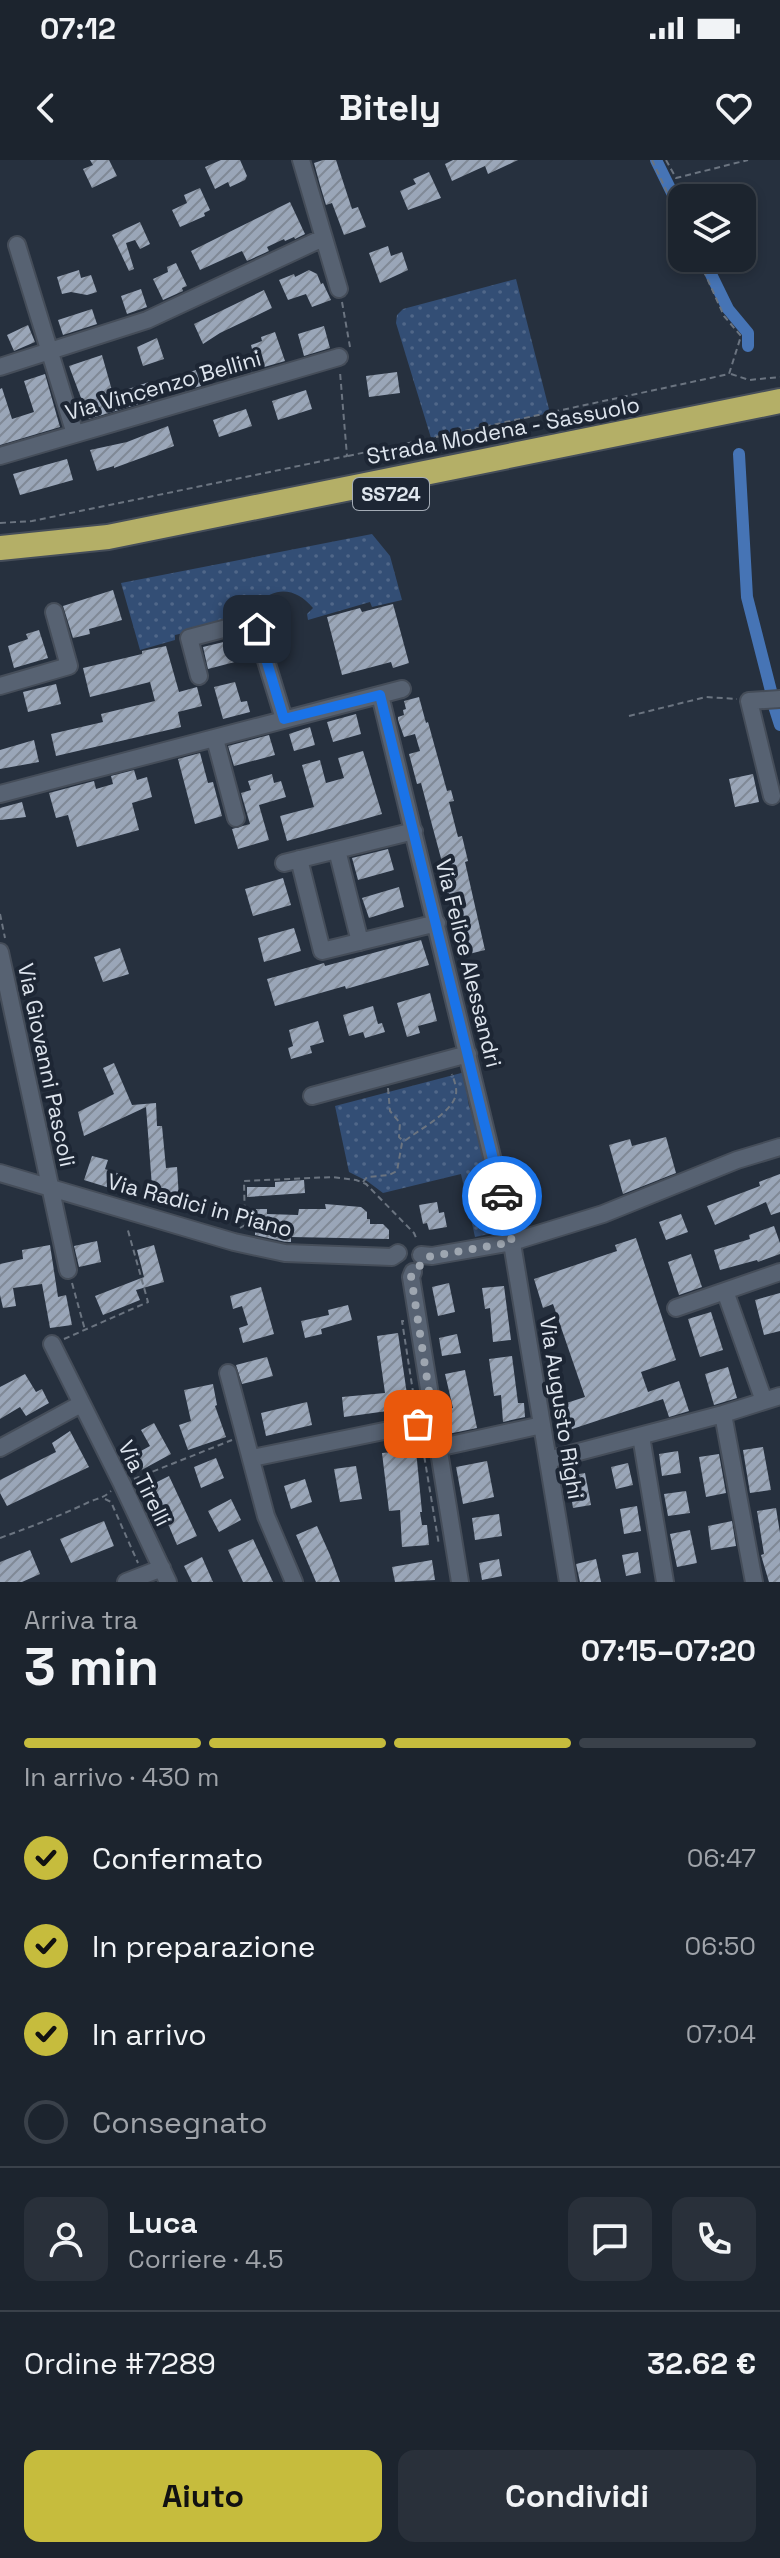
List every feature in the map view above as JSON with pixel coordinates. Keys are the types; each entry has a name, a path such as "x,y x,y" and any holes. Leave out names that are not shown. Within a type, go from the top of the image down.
{"highway":[{"name":"Strada Modena - Sassuolo","path":"0,548 108,537 780,401"},
{"name":"Strada Modena - Sassuolo","path":"0,563 109,550 780,416"}],"street":[{"path":"301,160 339,289"},
{"path":"0,367 147,320 323,238"},
{"path":"17,245 75,434"},
{"name":"Via Vincenzo Bellini","path":"0,456 339,357"},
{"path":"0,686 69,666 54,612"},
{"path":"199,676 189,638 242,624 255,625 284,719"},
{"path":"0,794 402,689"},
{"name":"Via Felice Alessandri","path":"380,695 512,1242"},
{"path":"772,796 749,701 780,699"},
{"path":"215,739 236,818"},
{"path":"414,831 292,861 322,951 437,923"},
{"path":"337,850 360,942"},
{"name":"Via Giovanni Pascoli","path":"3,948 68,1270"},
{"path":"312,1096 468,1054"},
{"name":"Via Radici in Piano","path":"0,1173 234,1242 285,1253 411,1261 512,1242 603,1214 737,1160 780,1147"},
{"name":"Via Augusto Righi","path":"512,1242 568,1582"},
{"path":"411,1261 437,1448 460,1582"},
{"path":"676,1308 780,1272"},
{"path":"548,1460 772,1399 725,1291"},
{"name":"Via Tirelli","path":"52,1344 165,1575"},
{"path":"228,1373 266,1516 294,1582"},
{"path":"0,1448 81,1404"},
{"path":"723,1414 754,1582"},
{"path":"252,1458 418,1424 433,1417"},
{"path":"437,1448 542,1425"},
{"path":"641,1436 665,1582"},
{"path":"126,1582 144,1575 165,1575"}],"path":[{"path":"652,160 668,194"},
{"path":"666,160 676,178 748,160"},
{"path":"704,272 724,316 741,336 729,374"},
{"path":"339,289 351,354 339,357 347,456"},
{"path":"0,523 32,521 729,374 749,380 780,377"},
{"path":"629,716 706,697 749,701"},
{"path":"0,914 3,948"},
{"path":"362,1183 367,1177 397,1171 403,1141 452,1104 456,1093 452,1073"},
{"path":"389,1090 390,1111 400,1123 399,1137 403,1141"},
{"path":"236,1229 245,1225 244,1181 333,1177 362,1183 376,1193 414,1233 411,1261"},
{"path":"52,1344 148,1302 122,1208"},
{"path":"68,1270 85,1330"},
{"path":"122,1484 176,1460 245,1436"},
{"path":"0,1538 104,1498 111,1502 144,1575"}],"shaded area":[{"path":"516,279 550,413 431,438 396,323 397,315 403,309"},
{"path":"372,534 390,556 402,600 372,607 370,602 308,620 307,614 313,608 307,602 293,593 279,592 258,604 267,611 265,614 175,635 175,640 140,650 121,583"},
{"path":"465,1072 470,1109 474,1112 499,1223 493,1233 475,1237 461,1174 383,1193 349,1172 335,1106"}],"building":[{"path":"90,160 109,160 117,176 92,188 83,169 93,165"},
{"path":"221,160 240,160 247,176 245,180 230,187 228,182 215,189 205,167"},
{"path":"336,160 352,209 358,207 366,227 344,235 332,203 326,205 320,185 314,163"},
{"path":"453,160 518,160 488,174 485,166 452,181 445,164"},
{"path":"429,172 441,198 408,210 400,191 416,184 413,179"},
{"path":"200,188 210,210 204,213 205,216 180,227 172,210 187,203 184,195"},
{"path":"290,202 305,234 295,239 284,239 267,247 269,251 247,261 242,251 200,270 191,251"},
{"path":"140,222 150,244 140,249 135,240 126,243 134,269 129,271 112,235"},
{"path":"388,246 391,256 402,252 408,270 380,283 369,253"},
{"path":"176,263 187,286 163,300 153,279 168,272 167,267"},
{"path":"79,270 81,278 91,275 97,292 87,295 62,294 57,277"},
{"path":"309,270 317,274 331,300 312,307 306,294 288,300 279,280"},
{"path":"141,289 147,307 127,314 121,296"},
{"path":"264,290 272,308 203,344 194,324"},
{"path":"92,309 97,324 63,335 58,320"},
{"path":"28,325 35,342 14,351 7,335"},
{"path":"324,326 330,348 304,356 298,334"},
{"path":"275,332 285,361 223,379 219,364 253,353 251,345"},
{"path":"157,338 164,359 143,366 137,347"},
{"path":"102,355 113,394 149,382 155,399 89,419 69,366"},
{"path":"196,370 201,386 179,392 174,377"},
{"path":"397,372 400,393 369,397 366,376"},
{"path":"45,374 60,427 0,445 0,389 12,419 34,412 24,381"},
{"path":"306,390 312,409 278,420 272,401"},
{"path":"246,409 252,426 219,437 213,420"},
{"path":"168,426 174,446 97,471 90,450 127,442"},
{"path":"67,459 73,480 20,495 13,474"},
{"path":"113,590 122,620 89,629 90,634 73,638 63,606"},
{"path":"393,604 409,663 393,668 391,662 342,675 327,617 360,608 362,612"},
{"path":"39,630 48,658 14,668 8,646 28,639 26,634"},
{"path":"244,637 250,658 208,669 203,647"},
{"path":"166,646 179,692 197,687 202,706 178,712 181,727 56,756 51,734 103,722 101,714 155,701 150,682 90,697 83,668"},
{"path":"235,682 241,702 247,701 250,712 223,719 214,687"},
{"path":"56,684 61,704 28,712 23,692"},
{"path":"419,697 447,791 451,790 454,801 449,802 458,837 462,836 485,950 461,956 452,924 457,922 437,863 442,862 421,783 417,784 409,754 420,751 415,734 404,737 398,720 406,709 404,701"},
{"path":"356,714 361,734 333,742 327,722"},
{"path":"310,727 315,745 294,751 289,734"},
{"path":"269,735 275,755 234,766 228,746"},
{"path":"34,740 39,762 0,769 0,750"},
{"path":"363,751 382,814 287,841 280,816 314,807 302,765 320,760 326,783 344,778 338,758"},
{"path":"200,753 208,783 213,782 222,816 195,824 178,759"},
{"path":"134,770 137,780 147,777 152,797 132,803 139,830 77,847 68,815 56,818 49,793 94,781 96,789 113,784 111,776"},
{"path":"272,774 274,783 281,781 286,797 259,805 269,840 238,849 232,829 250,824 241,793 251,790 248,781"},
{"path":"753,774 759,802 735,807 729,779"},
{"path":"22,802 26,817 0,820 0,808"},
{"path":"388,849 394,870 358,880 352,858"},
{"path":"283,878 291,905 253,916 245,889"},
{"path":"399,887 404,907 369,918 362,898"},
{"path":"294,928 301,951 264,962 258,938"},
{"path":"421,940 429,965 275,1006 267,979"},
{"path":"120,948 129,974 103,982 94,957"},
{"path":"430,993 437,1021 418,1026 420,1033 407,1037 397,1003"},
{"path":"373,1006 378,1024 382,1023 385,1032 365,1038 363,1032 349,1036 343,1015"},
{"path":"318,1021 324,1042 310,1046 312,1053 291,1059 288,1048 293,1046 289,1030"},
{"path":"114,1063 132,1105 156,1103 157,1126 162,1126 166,1168 177,1167 179,1198 153,1200 146,1107 84,1136 78,1112 114,1094 103,1068"},
{"path":"666,1137 676,1173 623,1194 609,1145 630,1139 632,1146"},
{"path":"92,1156 108,1160 105,1169 126,1176 124,1181 132,1184 129,1194 84,1180"},
{"path":"780,1174 780,1212 771,1215 766,1202 715,1225 707,1206 760,1186 759,1182"},
{"path":"304,1180 305,1193 247,1197 247,1187 275,1187 275,1182"},
{"path":"437,1202 439,1213 444,1212 447,1227 429,1230 427,1223 423,1224 419,1205"},
{"path":"325,1204 361,1207 367,1212 370,1224 383,1224 389,1230 389,1239 291,1237 291,1242 286,1242 255,1235 255,1225 251,1225 250,1209 267,1209 267,1214 298,1215 299,1209 326,1209"},
{"path":"681,1214 688,1232 666,1240 659,1222"},
{"path":"774,1226 780,1254 720,1270 714,1250 750,1239 749,1235"},
{"path":"636,1238 676,1360 641,1372 648,1392 679,1381 689,1411 669,1417 663,1399 560,1433 551,1408 585,1397 553,1304 543,1308 534,1279 617,1251 615,1245"},
{"path":"97,1241 101,1262 79,1267 74,1246"},
{"path":"50,1245 58,1297 66,1295 72,1325 50,1328 42,1284 13,1288 16,1306 3,1308 0,1264 23,1259 22,1250"},
{"path":"154,1245 164,1282 136,1290 140,1300 103,1315 95,1296 144,1277 137,1250"},
{"path":"691,1254 702,1287 679,1295 668,1262"},
{"path":"449,1283 455,1312 438,1316 432,1287"},
{"path":"504,1286 511,1340 493,1342 490,1308 485,1309 482,1288"},
{"path":"261,1287 274,1334 243,1343 239,1328 248,1325 242,1306 233,1309 230,1296"},
{"path":"780,1293 780,1331 764,1335 755,1300"},
{"path":"348,1305 352,1320 321,1329 322,1334 305,1338 301,1321 329,1315 328,1310"},
{"path":"711,1312 723,1350 700,1357 688,1319"},
{"path":"398,1333 409,1408 344,1417 342,1397 385,1393 377,1336"},
{"path":"457,1334 461,1353 442,1356 439,1338"},
{"path":"512,1356 518,1403 524,1403 525,1417 503,1422 501,1395 494,1396 489,1359"},
{"path":"267,1357 273,1376 242,1384 236,1365"},
{"path":"728,1367 737,1398 714,1405 705,1374"},
{"path":"465,1370 477,1428 448,1434 444,1410 453,1408 445,1374"},
{"path":"25,1374 36,1392 42,1389 49,1403 26,1416 20,1407 0,1419 0,1387"},
{"path":"213,1384 215,1406 226,1437 188,1450 179,1425 191,1421 184,1390"},
{"path":"307,1402 312,1425 266,1436 261,1413"},
{"path":"154,1423 171,1454 136,1473 128,1458 150,1446 141,1430"},
{"path":"70,1431 89,1467 7,1506 0,1493 0,1480 56,1452 52,1443"},
{"path":"763,1447 771,1490 750,1493 743,1450"},
{"path":"416,1450 420,1512 422,1525 427,1525 429,1545 402,1547 400,1510 389,1511 382,1453"},
{"path":"678,1451 681,1473 662,1476 659,1454"},
{"path":"719,1454 726,1493 706,1497 699,1457"},
{"path":"216,1458 224,1478 201,1488 194,1467"},
{"path":"487,1461 494,1497 463,1504 456,1467"},
{"path":"628,1463 633,1485 616,1489 611,1467"},
{"path":"356,1466 362,1499 340,1502 334,1469"},
{"path":"585,1473 591,1505 573,1508 568,1476"},
{"path":"169,1476 197,1536 177,1545 163,1512 156,1515 143,1489"},
{"path":"305,1479 312,1502 291,1509 284,1486"},
{"path":"686,1491 690,1513 668,1516 664,1494"},
{"path":"231,1499 241,1520 219,1532 208,1511"},
{"path":"637,1506 641,1531 624,1534 620,1509"},
{"path":"776,1508 780,1533 780,1582 769,1582 761,1555 764,1554 757,1511"},
{"path":"499,1514 502,1536 475,1540 472,1518"},
{"path":"104,1521 114,1546 71,1563 60,1539"},
{"path":"732,1521 736,1546 711,1550 708,1526"},
{"path":"317,1526 340,1582 316,1582 296,1535"},
{"path":"690,1530 697,1563 677,1567 670,1534"},
{"path":"253,1539 273,1582 243,1582 228,1550"},
{"path":"30,1550 40,1574 22,1582 0,1582 0,1562"},
{"path":"638,1552 641,1573 626,1576 622,1555"},
{"path":"202,1557 213,1582 192,1582 184,1566"},
{"path":"499,1559 502,1576 482,1580 479,1563"},
{"path":"596,1559 601,1582 580,1582 576,1564"},
{"path":"432,1560 435,1580 395,1582 392,1567"}],"waterway":[{"path":"656,160 668,184"},
{"path":"710,272 728,309 748,333 748,346"},
{"path":"739,454 747,597 771,691"},
{"path":"773,703 780,725"}],"way so far":[{"path":"418,1424 433,1417 411,1276 427,1257 512,1242 502,1196"}],"route":[{"path":"257,629 284,719 380,695 502,1196"}]}
